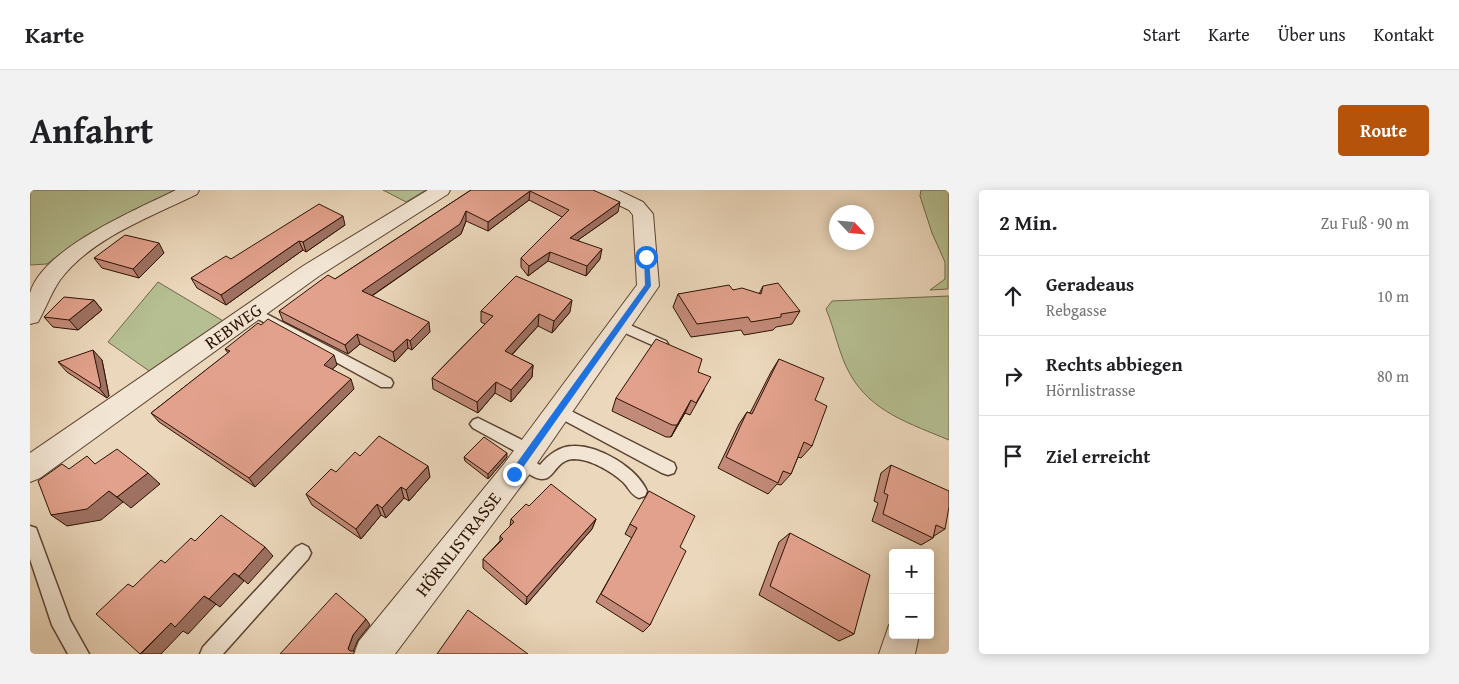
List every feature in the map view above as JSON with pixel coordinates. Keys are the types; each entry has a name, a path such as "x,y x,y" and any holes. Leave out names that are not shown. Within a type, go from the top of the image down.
{"street":[{"path":"30,316 53,274 67,259 88,244 190,190"},
{"name":"REBWEG","path":"30,469 311,271 440,190"},
{"name":"HÖRNLISTRASSE","path":"372,654 526,457 648,286 643,214 636,206 603,190"}],"lane":[{"path":"253,311 386,383"},
{"path":"621,326 661,344"},
{"path":"559,410 668,468"},
{"path":"478,424 526,457 542,474 551,461 562,455 582,453 620,470 635,483 639,491"},
{"path":"30,534 62,625 79,654"},
{"path":"210,654 302,554"}],"green space":[{"path":"30,190 176,190 76,242 47,264 30,265"},
{"path":"383,190 426,190 406,202"},
{"path":"921,190 949,190 948,289 930,290 945,279 945,262 932,233 920,196"},
{"path":"158,282 225,322 152,373 108,342"},
{"path":"949,296 949,440 893,415 869,398 846,367 826,309 832,301"}],"building":[{"path":"471,190 593,190 620,202 570,238 602,249 587,266 550,252 529,266 521,258 569,210 530,191 488,222 466,211 460,224 362,291 429,322 410,341 407,339 393,352 357,334 345,345 279,311 328,275 335,279"},
{"path":"319,204 343,216 303,242 299,241 221,295 191,278 226,256 231,259"},
{"path":"125,235 159,243 133,269 94,258"},
{"path":"516,276 572,300 554,321 539,314 505,351 533,365 511,390 496,382 477,402 432,378 493,316 481,311"},
{"path":"778,283 800,311 781,314 781,317 751,322 748,317 697,324 678,294 729,285 733,290 742,288 761,294 763,286"},
{"path":"64,297 94,300 69,320 44,317"},
{"path":"268,319 334,355 324,365 351,379 249,478 151,413 230,351 225,349 258,323 261,325"},
{"path":"656,339 702,359 698,372 711,377 696,403 691,400 677,425 672,425 616,398"},
{"path":"93,350 101,387 99,388 58,362"},
{"path":"779,359 824,378 815,400 827,406 812,446 804,442 791,474 783,471 778,483 726,457 747,412 752,414"},
{"path":"379,436 428,466 406,490 401,487 382,508 377,504 356,529 306,494 331,469 336,472 355,452 360,456"},
{"path":"484,437 507,453 488,474 464,457"},
{"path":"117,449 148,473 117,497 109,491 87,509 51,515 38,481 62,464 69,469 87,456 95,464"},
{"path":"891,465 949,491 949,507 945,529 936,525 933,538 883,514 888,495 884,493"},
{"path":"551,484 596,519 527,597 483,559 503,539 500,536 514,522 511,519 526,504 529,506"},
{"path":"649,491 695,516 680,547 686,551 650,625 601,594 637,528 630,524"},
{"path":"221,515 265,547 239,576 234,573 209,599 204,596 175,627 171,623 140,654 96,614 128,584 133,587 161,560 165,563 191,538 195,541"},
{"path":"790,533 870,575 854,634 770,586"},
{"path":"336,593 366,619 353,635 348,649 355,651 353,654 280,654"},
{"path":"468,610 528,654 437,654"}],"route":[{"path":"514,474 648,286 646,257"}]}
